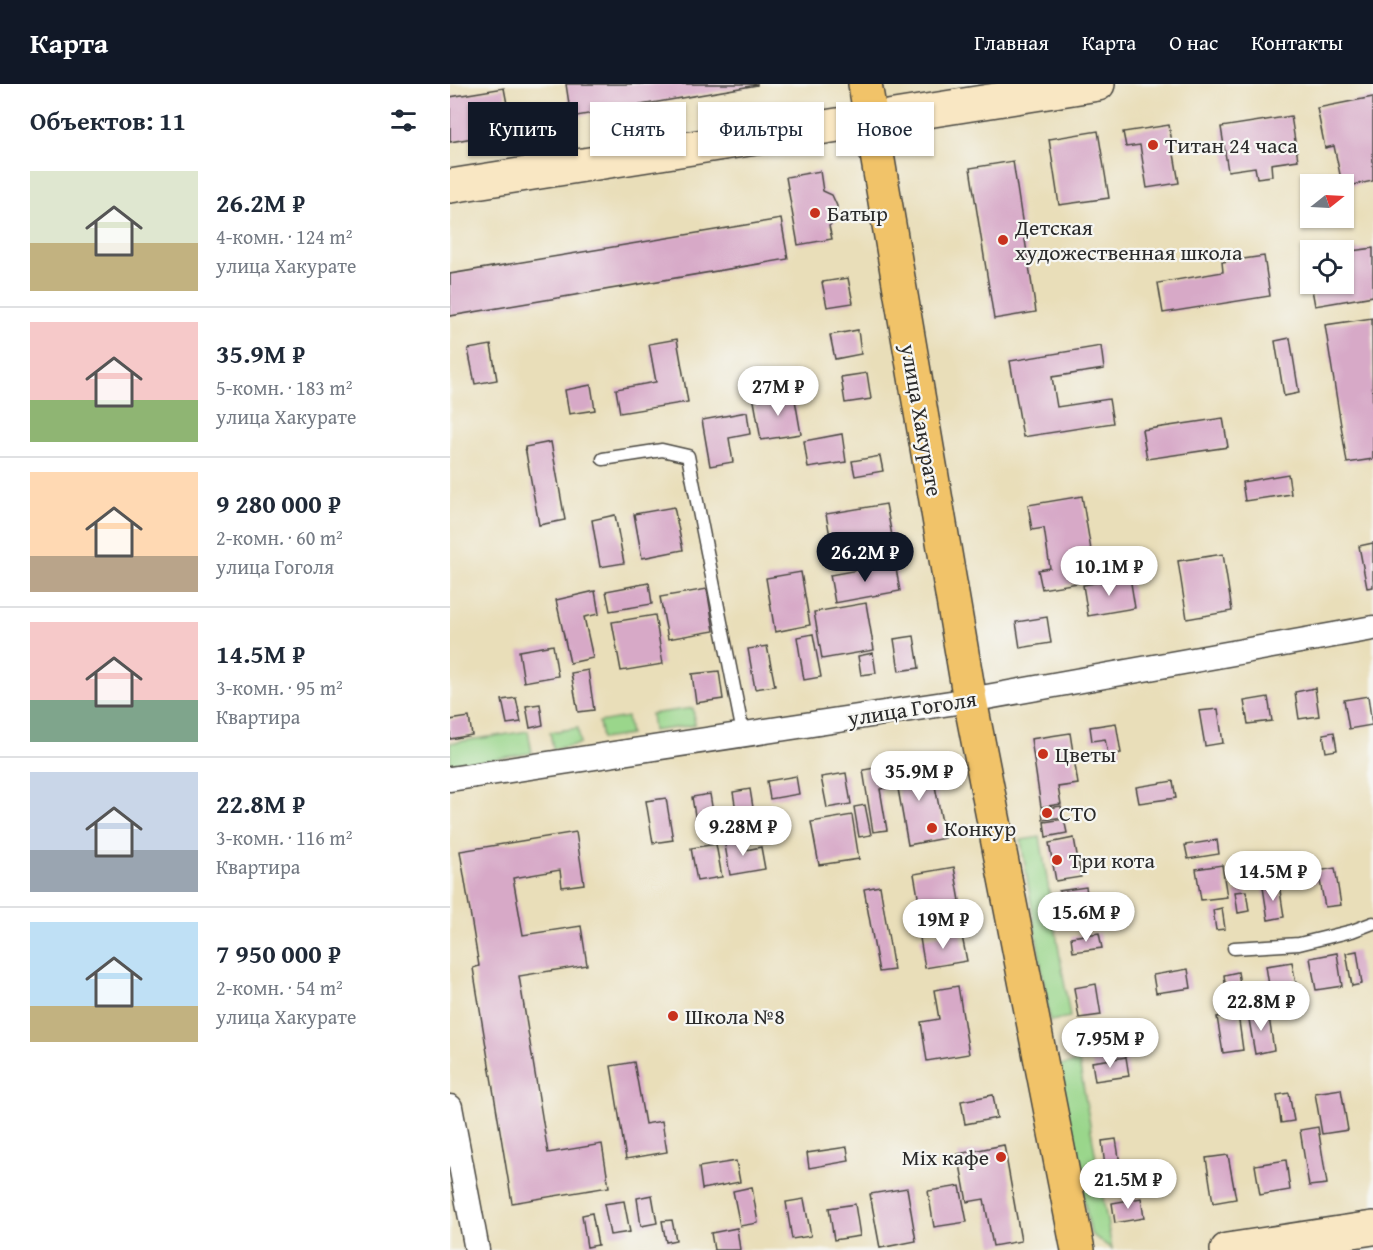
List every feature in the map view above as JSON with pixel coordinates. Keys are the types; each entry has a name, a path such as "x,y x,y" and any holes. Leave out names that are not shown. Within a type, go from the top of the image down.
{"main road":[{"name":"улица Хакурате","path":"865,84 868,102"},
{"name":"улица Хакурате","path":"877,156 970,700 1078,1250"}],"street":[{"path":"934,107 981,98 1098,84"},
{"path":"450,186 836,125"},
{"name":"улица Гоголя","path":"450,779 970,700 1373,628"},
{"path":"450,1107 477,1250"},
{"path":"1227,1250 1373,1228"}],"lane":[{"path":"603,459 662,450 688,456 743,734"},
{"path":"1234,948 1299,944 1352,931 1373,923"}],"green space":[{"path":"693,708 695,725 653,731 651,714"},
{"path":"627,717 630,735 602,739 599,722"},
{"path":"578,728 580,744 553,749 550,732"},
{"path":"528,731 532,753 450,766 450,743"},
{"path":"1040,837 1070,1017 1050,1021 1021,840"},
{"path":"1079,1062 1112,1249 1091,1234 1057,1066"}],"building":[{"path":"566,84 757,84 658,102 590,102 590,114 578,116 578,102 569,102"},
{"path":"504,88 507,102 468,102 468,139 450,142 450,97"},
{"path":"1373,97 1373,181 1354,185 1354,174 1340,174 1334,146 1325,148 1317,108"},
{"path":"1291,116 1298,160 1271,164 1272,176 1257,178 1255,167 1228,171 1221,127"},
{"path":"1169,125 1179,183 1147,188 1140,145 1126,147 1123,132"},
{"path":"1098,131 1109,198 1059,205 1049,139"},
{"name":"Детская художественная школа","path":"1013,161 1036,312 994,319 970,168"},
{"name":"Батыр","path":"820,171 823,191 832,195 837,206 836,220 829,226 832,239 798,245 786,177"},
{"path":"781,219 788,259 450,316 450,274"},
{"path":"1373,248 1373,296 1315,306 1313,294 1354,294 1354,251"},
{"path":"1264,256 1270,296 1163,313 1158,283 1223,272 1222,262"},
{"path":"848,278 853,303 827,307 822,282"},
{"path":"1372,318 1373,459 1347,463 1325,325"},
{"path":"858,330 861,354 835,359 830,335"},
{"path":"1290,338 1299,393 1284,396 1275,341"},
{"path":"677,339 688,402 620,413 616,389 656,382 649,344"},
{"path":"491,345 497,380 475,384 468,349"},
{"path":"1101,346 1104,369 1052,377 1057,407 1109,399 1113,423 1023,437 1010,361"},
{"path":"867,373 871,399 845,403 841,377"},
{"path":"591,385 595,410 569,414 565,390"},
{"path":"794,394 801,434 761,440 754,401"},
{"path":"747,412 750,434 729,438 733,462 710,466 702,420"},
{"path":"1223,418 1228,447 1147,459 1142,430"},
{"path":"842,434 846,462 808,468 804,441"},
{"path":"551,442 565,520 539,525 525,447"},
{"path":"880,456 883,471 855,476 852,461"},
{"path":"1288,474 1291,494 1245,501 1242,482"},
{"path":"1082,496 1096,580 1042,589 1038,570 1050,568 1044,528 1032,530 1028,505"},
{"path":"886,504 893,541 833,553 826,514"},
{"path":"674,507 683,550 642,558 634,514"},
{"path":"615,515 624,563 600,567 592,520"},
{"path":"1373,543 1373,587 1367,588 1359,546"},
{"path":"1223,554 1232,611 1187,619 1178,561"},
{"path":"895,563 900,591 835,603 830,575"},
{"path":"801,572 810,625 775,632 766,578"},
{"path":"1130,577 1135,608 1088,616 1083,585"},
{"path":"649,583 652,604 610,611 606,591"},
{"path":"707,589 714,631 668,639 660,597"},
{"path":"595,591 599,614 584,617 593,658 570,663 556,600"},
{"path":"866,603 874,650 822,659 814,612"},
{"path":"655,615 663,664 621,671 612,622"},
{"path":"1047,617 1051,643 1020,648 1016,622"},
{"path":"813,634 821,677 804,680 797,637"},
{"path":"914,636 919,668 899,671 894,639"},
{"path":"553,645 558,676 524,682 519,651"},
{"path":"767,646 775,686 755,689 748,649"},
{"path":"873,653 876,673 861,675 858,656"},
{"path":"588,670 594,710 578,712 571,673"},
{"path":"719,671 723,699 696,703 692,674"},
{"path":"1315,688 1319,716 1299,719 1295,692"},
{"path":"1368,696 1372,725 1349,729 1344,700"},
{"path":"1268,697 1272,721 1248,724 1244,701"},
{"path":"516,698 521,722 507,724 502,700"},
{"path":"540,704 543,725 530,728 526,706"},
{"path":"1218,709 1223,743 1205,746 1199,711"},
{"path":"469,717 472,735 450,739 450,720"},
{"path":"1116,723 1121,753 1108,755 1105,739 1092,741 1090,727"},
{"path":"1334,732 1337,750 1326,752 1323,734"},
{"path":"1070,733 1078,784 1058,787 1061,804 1041,807 1031,739"},
{"path":"930,760 945,838 908,845 894,766"},
{"path":"886,766 890,787 880,789 887,830 873,832 863,770"},
{"path":"846,773 851,804 827,808 821,777"},
{"path":"796,776 799,794 770,799 767,781"},
{"path":"1173,781 1176,798 1139,803 1136,787"},
{"path":"750,789 754,814 737,817 733,792"},
{"path":"710,794 715,825 697,828 692,797"},
{"path":"666,798 673,840 653,843 646,801"},
{"path":"865,805 871,835 859,837 854,807"},
{"path":"1061,806 1063,817 1043,820 1042,809"},
{"path":"852,815 859,859 819,865 811,822"},
{"path":"1064,819 1067,833 1046,837 1044,822"},
{"path":"576,832 584,884 562,887 560,870 513,878 523,935 581,926 587,965 519,976 548,1153 602,1144 609,1187 512,1203 473,968 479,966 460,851"},
{"path":"743,836 746,850 761,847 765,869 730,875 724,839"},
{"path":"1074,838 1081,877 1056,881 1049,843"},
{"path":"1217,840 1219,854 1188,859 1185,845"},
{"path":"716,844 722,877 697,881 691,848"},
{"path":"1222,865 1227,897 1201,900 1196,869"},
{"path":"954,867 960,901 920,908 914,874"},
{"path":"1335,868 1341,905 1325,907 1320,881 1295,885 1294,875"},
{"path":"1279,884 1284,917 1268,920 1263,887"},
{"path":"880,886 894,970 879,972 864,889"},
{"path":"1086,887 1089,907 1062,911 1059,891"},
{"path":"1246,891 1249,911 1238,913 1235,892"},
{"path":"1222,908 1225,929 1216,930 1213,910"},
{"path":"961,931 967,961 925,968 920,938"},
{"path":"1099,933 1102,948 1073,952 1071,937"},
{"path":"1357,951 1362,984 1352,986 1346,953"},
{"path":"1337,953 1342,986 1316,990 1310,958"},
{"path":"1292,962 1299,1001 1272,1005 1266,966"},
{"path":"1188,969 1191,988 1156,993 1153,975"},
{"path":"1238,972 1242,996 1227,998 1224,975"},
{"path":"1096,984 1101,1015 1079,1018 1074,988"},
{"path":"958,986 969,1054 927,1061 921,1022 939,1019 934,990"},
{"path":"1268,1011 1274,1050 1255,1054 1248,1014"},
{"path":"1238,1014 1243,1050 1223,1053 1217,1017"},
{"path":"1126,1057 1129,1076 1095,1081 1092,1062"},
{"path":"634,1062 645,1124 662,1121 667,1152 626,1159 611,1066"},
{"path":"1341,1089 1348,1130 1322,1134 1315,1093"},
{"path":"1289,1093 1294,1121 1281,1123 1277,1095"},
{"path":"993,1095 997,1118 965,1124 961,1101"},
{"path":"1318,1127 1327,1184 1309,1186 1300,1130"},
{"path":"1116,1139 1120,1164 1105,1167 1102,1141"},
{"path":"1004,1145 1021,1241 993,1246 984,1199 967,1202 958,1154"},
{"path":"847,1147 849,1161 809,1168 807,1153"},
{"path":"1228,1155 1236,1199 1213,1203 1206,1158"},
{"path":"1286,1160 1290,1190 1260,1195 1255,1165"},
{"path":"736,1161 740,1182 702,1189 699,1167"},
{"path":"960,1186 967,1222 934,1227 928,1191"},
{"path":"752,1187 758,1223 740,1226 733,1191"},
{"path":"907,1188 916,1241 880,1248 870,1194"},
{"path":"652,1195 657,1223 641,1226 637,1198"},
{"path":"1141,1198 1144,1218 1115,1223 1112,1203"},
{"path":"804,1199 811,1236 792,1239 786,1202"},
{"path":"624,1201 630,1232 610,1235 604,1204"},
{"path":"855,1204 860,1236 834,1240 829,1208"},
{"path":"592,1213 598,1245 587,1247 582,1215"},
{"path":"672,1220 676,1240 666,1242 662,1221"},
{"path":"737,1228 740,1250 714,1250 711,1233"}],"place":[{"name":"Титан 24 часа","path":"1153,145"},
{"name":"Батыр","path":"815,213"},
{"name":"Детская художественная школа","path":"1003,240"},
{"name":"Цветы","path":"1043,754"},
{"name":"СТО","path":"1047,813"},
{"name":"Конкур","path":"932,828"},
{"name":"Три кота","path":"1057,860"},
{"name":"Школа №8","path":"673,1016"},
{"name":"Mix кафе","path":"1001,1157"}]}
